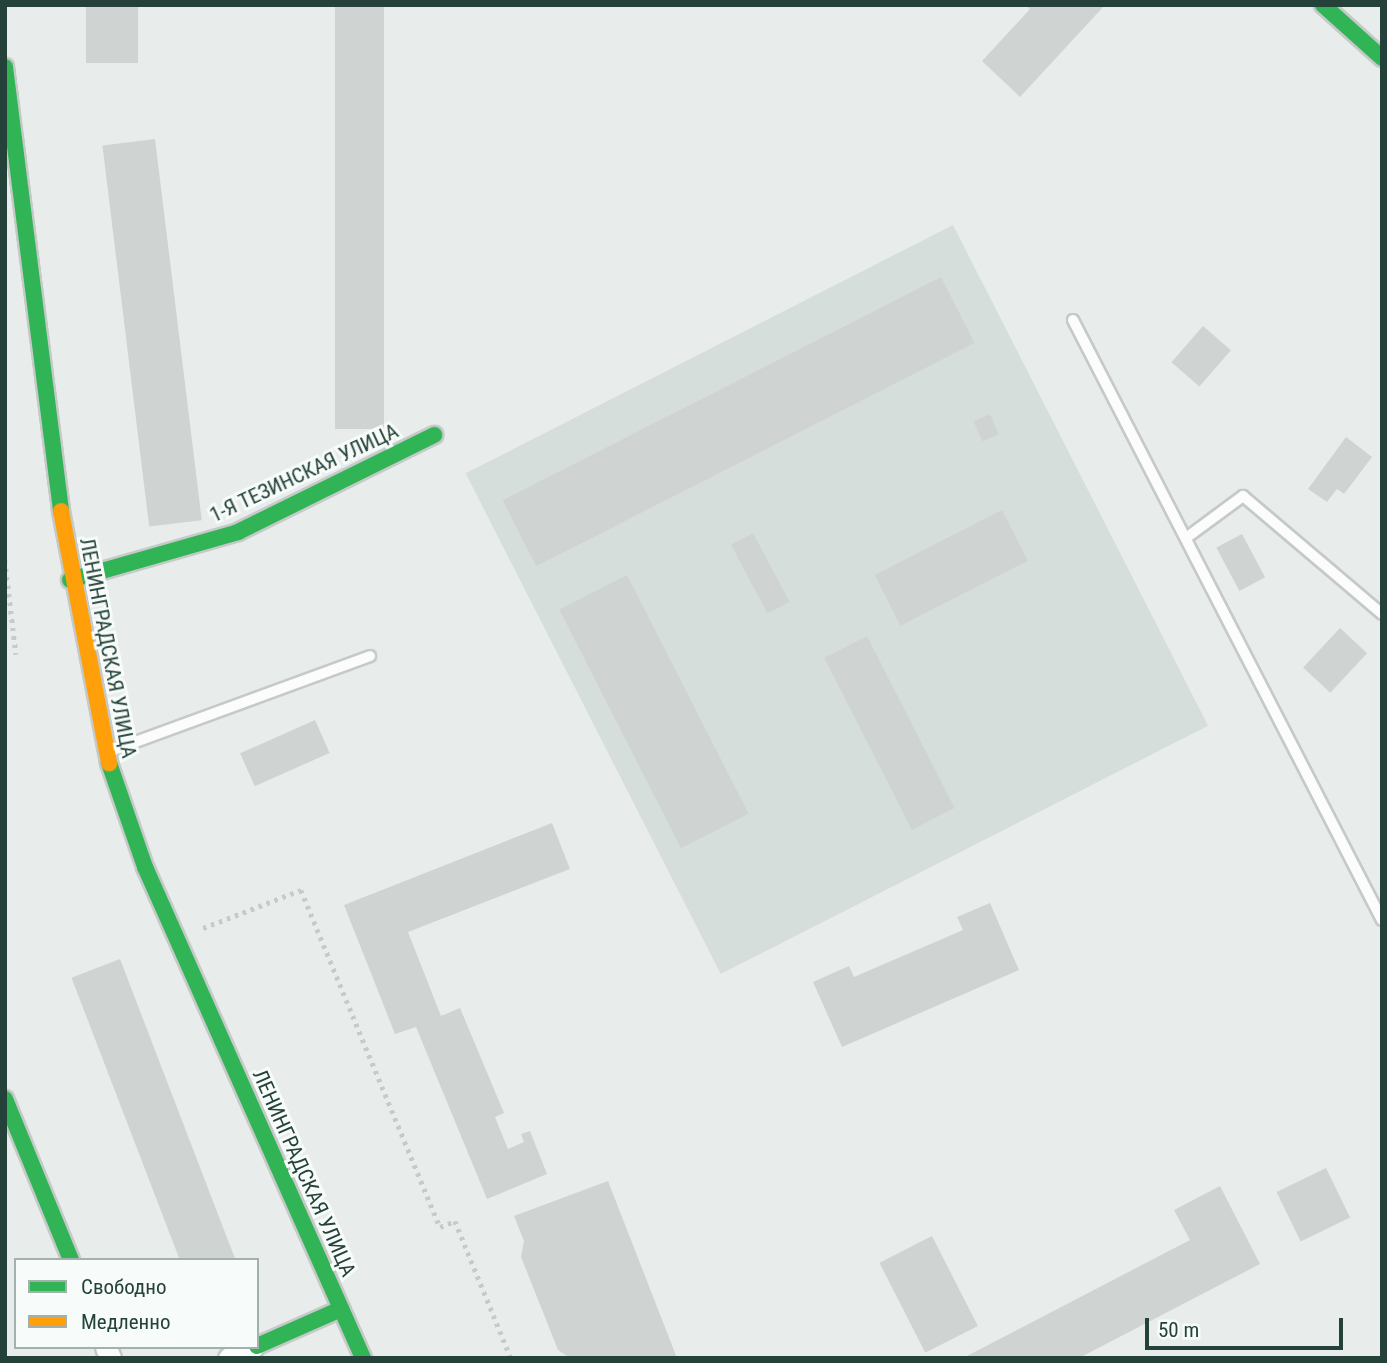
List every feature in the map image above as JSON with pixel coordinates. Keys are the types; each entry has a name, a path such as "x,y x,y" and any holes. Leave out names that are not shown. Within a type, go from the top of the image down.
{"main road":[{"path":"1323,5 1382,58"},
{"name":"ЛЕНИНГРАДСКАЯ УЛИЦА","path":"5,67 69,580 105,752 177,938 363,1358"},
{"name":"1-Я ТЕЗИНСКАЯ УЛИЦА","path":"69,580 238,532 434,435"},
{"path":"5,1099 70,1258"},
{"path":"259,1344 341,1309"}],"street":[{"path":"229,1358 248,1349"}],"lane":[{"path":"1073,320 1382,920"},
{"path":"1186,538 1243,495 1382,614"},
{"path":"105,752 370,656"}],"path":[{"path":"5,560 16,654"},
{"path":"177,938 301,890 440,1227 455,1221 511,1358"}],"shaded area":[{"path":"953,225 1208,726 721,974 466,473"}],"building":[{"path":"86,5 138,5 138,63 86,63"},
{"path":"335,5 384,5 384,429 335,429"},
{"path":"1025,5 1105,5 1020,97 982,61 1030,9"},
{"path":"155,139 202,520 149,527 102,145"},
{"path":"941,277 975,343 536,566 503,500"},
{"path":"1203,326 1231,350 1199,387 1172,362"},
{"path":"990,414 999,434 983,441 974,421"},
{"path":"1346,437 1372,457 1344,494 1337,489 1327,502 1308,489"},
{"path":"1002,510 1028,561 900,626 875,575"},
{"path":"753,533 790,602 768,614 731,545"},
{"path":"1242,534 1265,577 1239,591 1216,548"},
{"path":"627,575 749,814 681,848 559,610"},
{"path":"1340,628 1367,653 1330,693 1303,667"},
{"path":"867,636 955,808 912,830 824,658"},
{"path":"315,720 330,753 255,786 240,753"},
{"path":"552,823 570,869 408,932 441,1016 460,1008 504,1113 495,1117 508,1149 524,1142 521,1134 530,1131 547,1174 487,1199 416,1027 395,1034 344,905"},
{"path":"990,903 1019,970 842,1047 813,982 849,966 854,977 963,930 957,917"},
{"path":"120,959 235,1258 179,1258 71,978"},
{"path":"1326,1168 1350,1217 1301,1242 1277,1192"},
{"path":"608,1181 677,1358 570,1358 558,1350 521,1257 524,1241 514,1216"},
{"path":"1220,1186 1260,1264 1079,1358 963,1358 1190,1240 1174,1210"},
{"path":"932,1236 978,1326 925,1353 879,1263"}],"traffic: fast":[{"path":"1323,5 1382,58"},
{"path":"5,67 61,511"},
{"path":"70,580 238,532 434,435"},
{"path":"109,763 145,867 363,1358"},
{"path":"5,1099 70,1258"},
{"path":"259,1345 341,1309"}],"traffic: slow":[{"path":"61,511 109,763"}]}
